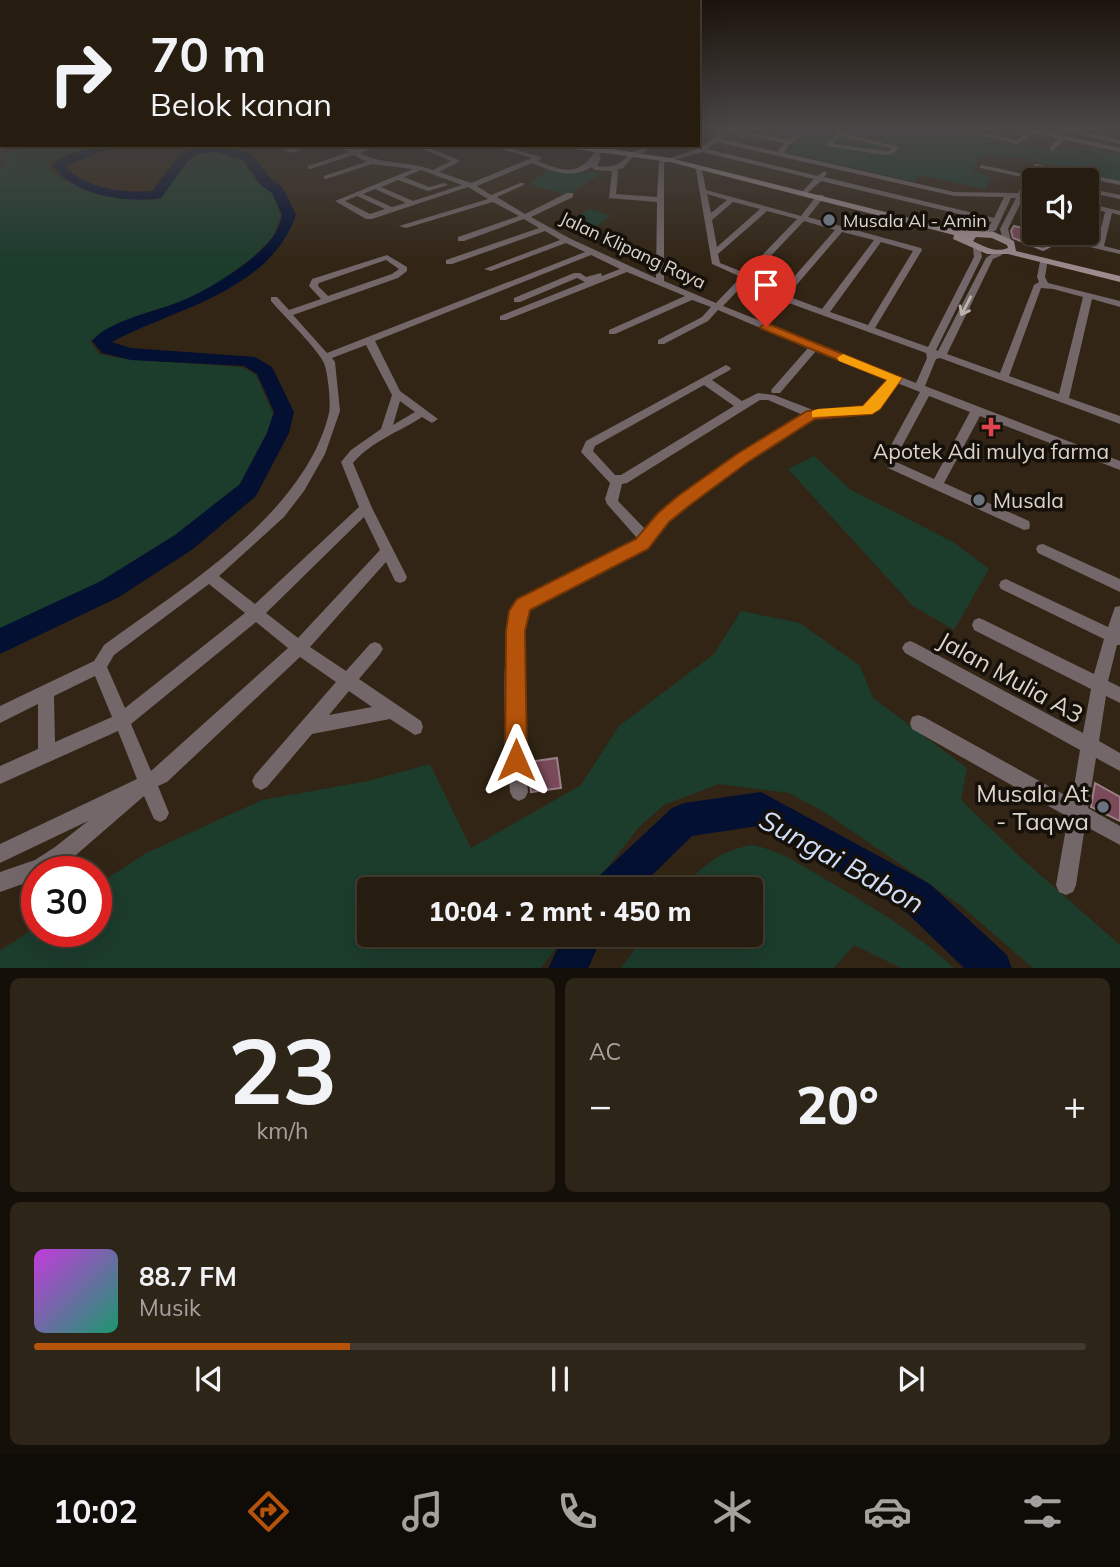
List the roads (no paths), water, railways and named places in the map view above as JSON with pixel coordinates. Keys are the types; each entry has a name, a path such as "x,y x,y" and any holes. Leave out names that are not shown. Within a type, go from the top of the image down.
{"main road":[{"path":"719,173 805,193 818,199"},
{"path":"719,173 974,241 999,253 1010,246 1120,277"},
{"path":"974,241 987,234 1044,259 1120,277"}],"street":[{"path":"326,177 338,173"},
{"path":"400,178 410,173"},
{"name":"Jalan Klipang Raya","path":"435,173 470,186 566,240 660,283 814,347 1120,466"},
{"path":"458,181 428,189 395,177 339,201 369,217 503,173"},
{"path":"615,173 612,196 662,200"},
{"path":"660,283 661,173"},
{"path":"700,173 718,265 742,279 782,296 935,355 1004,377 1120,420"},
{"path":"799,173 996,221"},
{"path":"805,193 824,173"},
{"path":"863,173 958,195 1022,195 1004,229 1010,246"},
{"path":"1099,179 1120,183"},
{"path":"403,226 494,198 522,184"},
{"path":"376,187 412,203"},
{"path":"703,191 915,248 918,252 870,328"},
{"path":"1099,193 1120,197"},
{"path":"358,194 392,210"},
{"path":"461,239 527,216 570,195"},
{"path":"948,209 958,195"},
{"path":"972,195 1016,207"},
{"path":"987,234 1009,195"},
{"path":"709,218 732,199"},
{"path":"661,342 705,319 803,218 818,199"},
{"path":"715,254 766,208"},
{"path":"1099,208 1120,213"},
{"path":"1100,247 1109,210"},
{"path":"782,296 841,228"},
{"path":"449,262 547,229"},
{"path":"825,312 879,239"},
{"path":"488,269 566,240"},
{"path":"974,241 978,257 891,462 936,486 1024,525"},
{"path":"1092,245 1120,251"},
{"path":"326,357 593,252"},
{"path":"935,355 989,261 999,253"},
{"path":"287,314 327,300 401,274 405,270 387,257 314,283 313,286 327,300"},
{"path":"1004,377 1041,285 1044,259"},
{"path":"517,300 577,275 586,279 624,267"},
{"path":"503,318 624,267"},
{"path":"1041,285 1120,304"},
{"path":"612,332 693,296"},
{"path":"1063,399 1088,296"},
{"path":"0,715 99,666 109,650 209,576 279,514 300,488 319,454 335,411 332,368 326,357 274,299"},
{"path":"369,340 396,393 427,416 386,431 347,462 400,577"},
{"path":"776,391 814,347"},
{"path":"726,368 589,446 587,452 610,477 623,480 762,395 812,414 867,411 875,405 895,378"},
{"path":"704,380 742,407"},
{"path":"386,431 396,393"},
{"path":"936,486 977,410"},
{"path":"519,792 516,760 516,631 519,611 524,604 629,552 647,539 663,518 684,501 743,458 812,414"},
{"path":"617,480 611,499 613,504 647,539"},
{"path":"0,775 123,720 255,614 366,508"},
{"path":"1043,550 1120,586"},
{"path":"0,854 161,776 299,648 387,552"},
{"path":"209,576 299,648 415,727"},
{"path":"1006,585 1117,638"},
{"path":"1066,885 1100,686 1104,666 1117,638 1120,612"},
{"path":"979,625 1120,695"},
{"name":"Jalan Mulia A3","path":"910,648 1120,762"},
{"path":"261,781 375,649"},
{"path":"99,666 149,781 160,813"},
{"path":"46,694 47,754"},
{"path":"308,727 392,711"},
{"path":"918,723 1120,836"},
{"path":"0,883 40,868 62,854 149,781"}],"waterway":[{"path":"65,173 88,186 118,194 145,196 156,195 173,173"},
{"path":"0,641 110,589 184,542 248,490 278,433 284,412 265,371 248,361 131,354 108,349 101,341 137,322 185,306 218,289 259,259 281,237 289,215 278,191 259,173"},
{"name":"Sungai Babon","path":"625,877 684,820 761,809 917,897 992,968"},
{"name":"Sungai Babon","path":"568,968 578,947"}],"place":[{"name":"Musala Al - Amin","path":"829,220"},
{"name":"Apotek Adi mulya farma","path":"991,427"},
{"name":"Musala","path":"979,500"},
{"name":"Musala At - Taqwa","path":"1103,807"}]}
